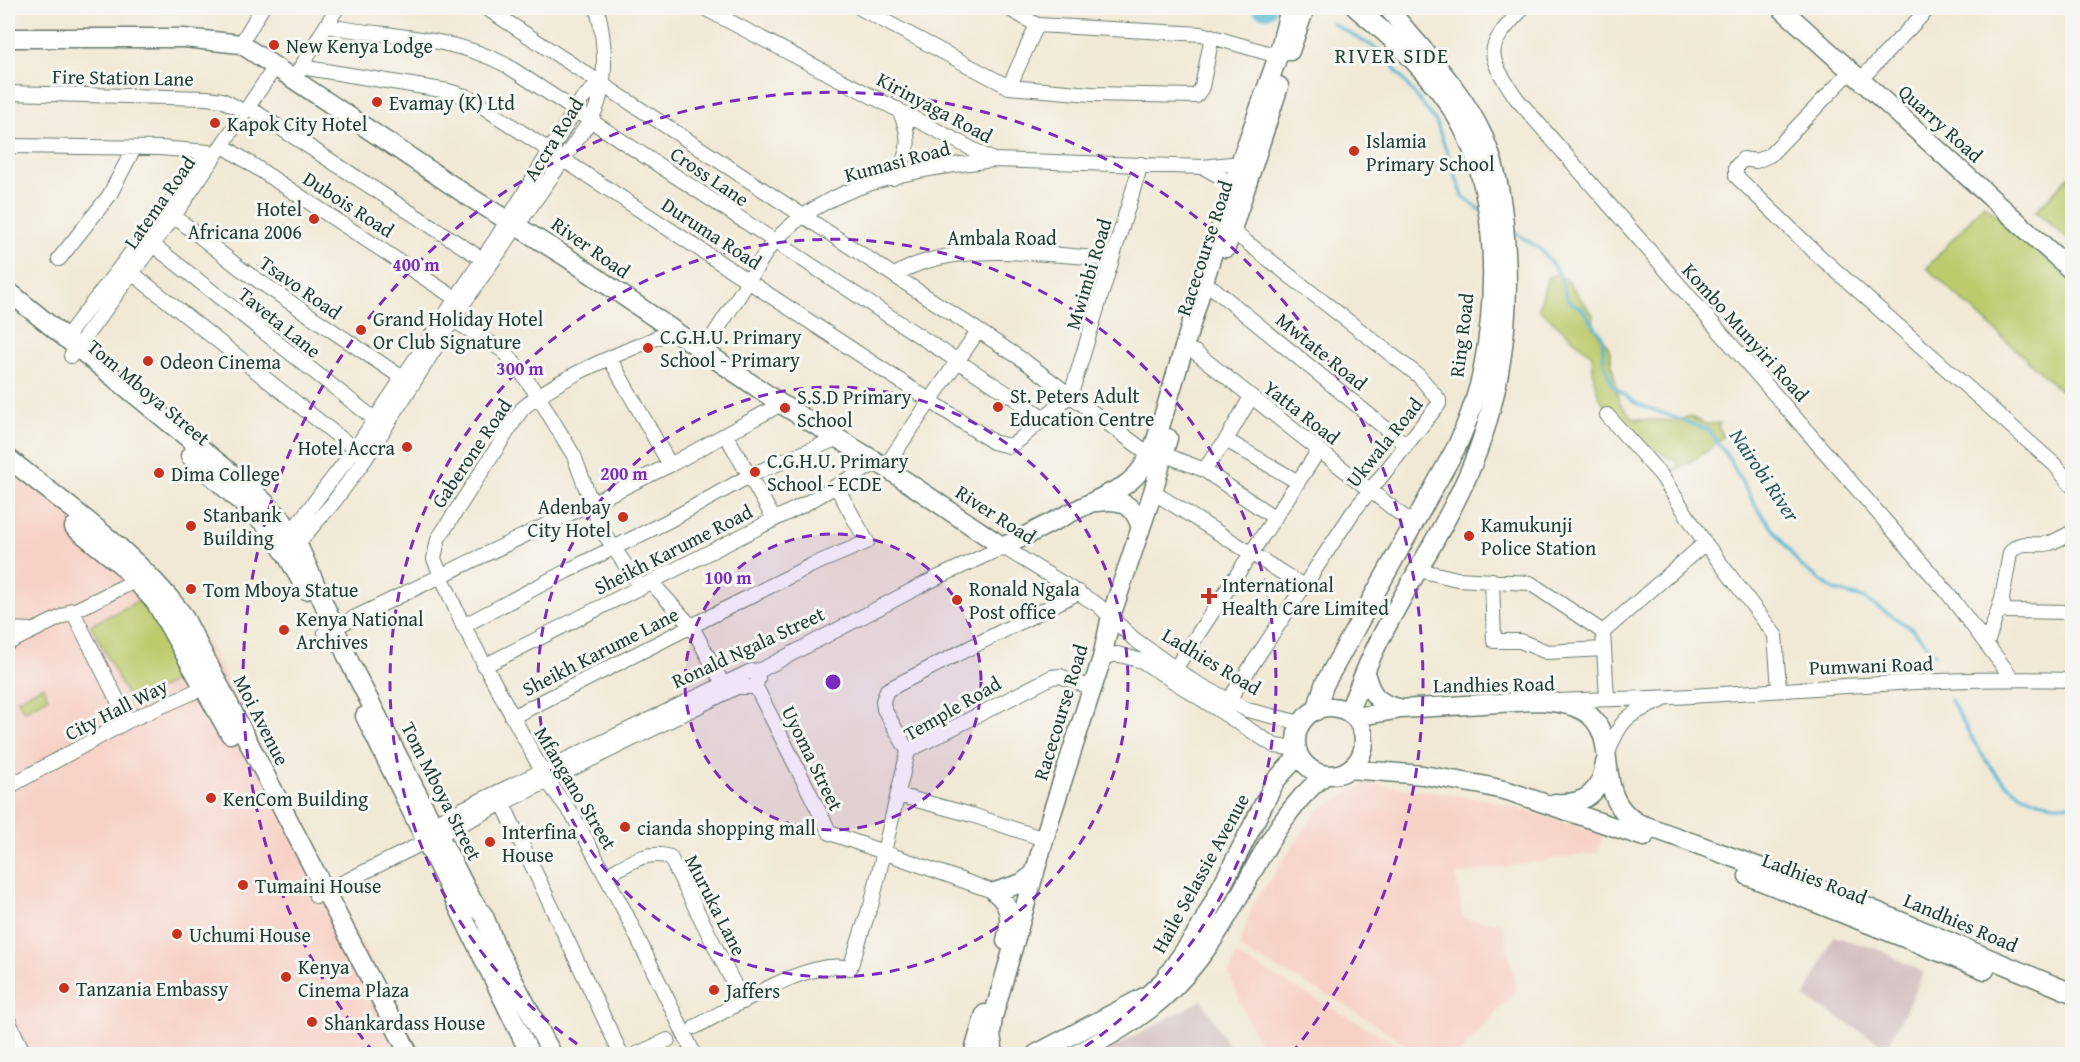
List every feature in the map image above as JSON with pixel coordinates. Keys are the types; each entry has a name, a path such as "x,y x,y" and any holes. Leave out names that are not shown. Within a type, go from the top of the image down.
{"main road":[{"name":"Racecourse Road","path":"994,1054 991,1034 993,1017 1044,839 1102,657 1111,616 1153,492 1157,454 1248,162 1290,8"},
{"name":"Racecourse Road","path":"1248,162 1305,8"},
{"name":"Ring Road","path":"1352,715 1365,672 1460,493 1490,413 1502,364 1507,270 1497,221 1455,114 1412,59 1356,8"},
{"name":"Ring Road","path":"1316,711 1324,685 1457,446 1470,415 1483,369 1489,323 1498,178 1485,139 1464,100 1438,64 1388,8"},
{"name":"Quarry Road","path":"1781,8 2073,271"},
{"name":"River Road","path":"8,38 184,38 240,44 272,65 297,73 468,196 514,222 781,404 882,464 1004,547"},
{"name":"Racecourse Road","path":"1135,478 1157,454 1195,352 1232,231 1240,188"},
{"name":"Tom Mboya Street","path":"8,291 289,545 429,833 530,1054"},
{"name":"Tom Mboya Street","path":"8,307 71,348"},
{"name":"Moi Avenue","path":"8,458 124,552 142,578"},
{"name":"Moi Avenue","path":"8,470 120,564 142,578 183,615 211,684 321,894 409,1054"},
{"name":"Ronald Ngala Street","path":"1004,547 1095,502 1135,478"},
{"name":"Ronald Ngala Street","path":"1095,502 1122,502 1136,513 1140,525"},
{"path":"1365,672 1376,699 1381,703 1401,709"},
{"name":"Landhies Road","path":"1352,715 1401,709 1545,701 1585,711 1602,731 1616,803 1624,815 1638,823 1845,898 2073,993"},
{"path":"1349,769 1362,751 1364,740 1352,715 1326,708 1316,711 1301,723 1298,731 1298,752 1314,771 1325,775 1349,769 1455,780 1508,791 1537,801 1563,803 1581,801 1591,796 1601,783 1608,753"},
{"name":"Haile Selassie Avenue","path":"1036,1054 1148,996 1164,980 1182,957 1198,930 1276,780 1298,752"},
{"name":"Haile Selassie Avenue","path":"1077,1054 1149,1012 1189,972 1213,939 1254,865 1312,785 1325,775"},
{"name":"Ladhies Road","path":"1537,801 1714,863 2073,1006"},
{"name":"Tom Mboya Street","path":"429,833 484,916 497,949 552,1054"},
{"path":"972,1054 1010,927 1008,906 995,892 1022,883 1035,873"},
{"name":"Moi Avenue","path":"321,894 398,1054"}],"street":[{"path":"240,44 262,8"},
{"path":"297,73 337,8"},
{"path":"486,8 804,216 858,254 895,275 1157,454 1204,471 1275,518"},
{"path":"597,8 605,51 600,83"},
{"name":"Kirinyaga Road","path":"704,8 993,160 1203,167 1248,162"},
{"path":"860,8 1009,87 1091,94 1196,96 1202,87 1212,36"},
{"path":"1008,8 1037,25 1212,36 1278,56"},
{"name":"Kombo Munyiri Road","path":"1522,8 1499,34 1492,56 1494,65 1516,99 1872,505 1987,643 2012,678"},
{"path":"1927,8 1770,155 1756,161 1743,159 1737,167 1737,176 1817,254 2055,465 2073,486"},
{"path":"1009,87 1037,25"},
{"name":"Cross Lane","path":"328,26 456,47 488,55 590,122 636,149 773,243 1046,419"},
{"name":"Latema Road","path":"71,348 222,140 272,65"},
{"name":"Duruma Road","path":"297,73 437,89 468,97 1004,446 1018,441 1046,419 1071,394"},
{"name":"Accra Road","path":"406,381 453,320 514,222 575,111 588,92 600,83"},
{"name":"Accra Road","path":"289,545 361,454 454,298 482,259 564,160 590,122 600,100 600,83"},
{"name":"Fire Station Lane","path":"8,93 207,98 242,107 482,259"},
{"path":"893,178 908,152 908,129 898,109"},
{"name":"Latema Road","path":"71,348 153,245 174,216 208,152 222,140"},
{"name":"Dubois Road","path":"222,140 454,298"},
{"path":"8,146 208,152"},
{"path":"59,259 109,196 134,148"},
{"name":"Kumasi Road","path":"704,350 773,243 804,216 836,198 893,178 952,164 993,160"},
{"name":"Mwimbi Road","path":"1071,394 1141,164"},
{"path":"1203,167 1240,188"},
{"name":"Tsavo Road","path":"174,216 240,269 406,381"},
{"name":"Ukwala Road","path":"1228,701 1369,490 1439,404 1438,397 1419,376 1232,231"},
{"name":"Taveta Lane","path":"153,245 380,423"},
{"name":"Ambala Road","path":"895,275 912,264 956,254 1112,259"},
{"path":"132,273 361,454"},
{"name":"Mwtate Road","path":"1213,288 1406,445"},
{"path":"453,320 502,350 514,362 538,396 574,456 601,529 613,547 646,585 692,627 723,684"},
{"name":"Gaberone Road","path":"441,577 434,559 438,539 522,409 538,396 610,358 674,330"},
{"name":"Sheikh Karume Road","path":"484,666 882,464 978,331"},
{"name":"Yatta Road","path":"1195,352 1414,525"},
{"path":"610,358 670,465"},
{"path":"1204,471 1226,440 1251,397"},
{"path":"330,630 670,465 781,404"},
{"path":"1607,415 1661,475 1705,543 1775,636 1779,689"},
{"path":"726,435 751,475 774,519"},
{"path":"463,626 613,547 670,520 751,475 838,438"},
{"path":"1226,440 1298,482"},
{"path":"1175,669 1253,554 1319,450"},
{"name":"Sheikh Karume Lane","path":"512,717 810,566 867,542 836,486"},
{"path":"1153,492 1305,587"},
{"path":"1987,643 2002,599 2010,553 2021,543 2048,544 2073,532"},
{"path":"1603,632 1705,543"},
{"name":"River Road","path":"1004,547 1079,592 1111,616"},
{"name":"Ronald Ngala Street","path":"429,833 503,804 545,777 723,684 751,671 760,670 926,584 1004,547"},
{"path":"1419,570 1457,579 1530,583 1603,632"},
{"name":"Mfangano Street","path":"441,577 463,626 545,777 574,817 606,876 692,1051"},
{"path":"8,643 142,578"},
{"path":"1492,580 1494,641 1520,641 1550,652 1604,649"},
{"path":"908,751 884,709 884,694 894,685 1079,592"},
{"path":"2002,599 2004,611 2073,612"},
{"path":"72,610 128,721"},
{"name":"Ladhies Road","path":"1111,616 1134,639 1175,669 1228,701 1260,715 1301,723"},
{"path":"8,629 32,630"},
{"path":"1603,632 1607,698"},
{"name":"Ladhies Road","path":"1102,657 1117,654 1142,661 1275,746 1298,752"},
{"path":"756,687 760,670"},
{"name":"Temple Road","path":"743,1002 781,982 816,970 837,966 850,968 870,908 908,751 1052,677 1060,676 1092,688"},
{"name":"Pumwani Road","path":"1671,697 1779,689 2012,678 2073,680"},
{"name":"City Hall Way","path":"8,786 128,721 211,684"},
{"name":"Ronald Ngala Street","path":"321,894 429,833 545,777 737,687 756,687"},
{"name":"Uyoma Street","path":"756,687 826,830 833,835 995,892"},
{"path":"1545,701 1671,697"},
{"path":"1608,753 1619,725 1630,714 1671,697"},
{"name":"City Hall Way","path":"8,776 33,774"},
{"path":"897,795 972,815 1044,839"},
{"path":"503,804 621,1054"},
{"name":"Muruka Lane","path":"606,876 644,855 659,853 670,857 743,1002"},
{"path":"637,1054 668,1040 675,1020 695,1027 743,1002"},
{"path":"8,1020 24,1054"},
{"path":"668,1040 692,1051 695,1027"},
{"path":"8,1043 13,1054"}],"shaded area":[{"path":"8,452 207,642 419,1054 8,1054"},
{"path":"1368,783 1485,799 1602,834 1599,852 1456,875 1463,919 1502,923 1517,989 1459,1054 1420,1054 1344,1004 1239,948 1252,906 1318,810"},
{"path":"1833,936 1880,950 1924,973 1887,1047 1805,998"},
{"path":"1236,955 1415,1054 1267,1054 1252,1030 1229,974"},
{"path":"1202,1000 1233,1054 1101,1054"}],"green space":[{"path":"2072,173 2072,243 2036,211"},
{"path":"1984,204 2072,282 2072,401 1927,268"},
{"path":"1557,274 1567,280 1593,315 1594,327 1609,348 1619,403 1633,418 1678,421 1689,416 1705,424 1720,423 1718,426 1723,436 1706,452 1671,473 1680,464 1630,433 1609,412 1596,387 1592,355 1539,309 1548,277"},
{"path":"138,601 152,609 187,675 131,703 91,625"},
{"path":"43,686 48,698 23,711 18,699"}],"waterway":[{"name":"Nairobi River","path":"1261,8 1267,9"},
{"name":"Nairobi River","path":"1332,23 1381,51 1436,122 1463,196 1480,210"},
{"name":"Nairobi River","path":"1511,230 1540,249 1559,273 1568,301 1582,309 1602,336 1604,362 1612,385 1635,403 1708,430 1725,452 1757,508 1800,565 1834,590 1863,598 1911,628 1935,654"},
{"name":"Nairobi River","path":"1951,700 1984,758 2010,787 2047,803 2072,805"}],"place":[{"name":"New Kenya Lodge","path":"274,45"},
{"name":"Evamay (K) Ltd","path":"377,102"},
{"name":"Kapok City Hotel","path":"215,123"},
{"name":"Islamia Primary School","path":"1354,151"},
{"name":"Hotel Africana 2006","path":"314,219"},
{"name":"Grand Holiday Hotel Or Club Signature","path":"361,330"},
{"name":"C.G.H.U. Primary School - Primary","path":"648,348"},
{"name":"Odeon Cinema","path":"148,361"},
{"name":"St. Peters Adult Education Centre","path":"998,407"},
{"name":"S.S.D Primary School","path":"785,408"},
{"name":"Hotel Accra","path":"407,447"},
{"name":"C.G.H.U. Primary School - ECDE","path":"755,472"},
{"name":"Dima College","path":"159,473"},
{"name":"Adenbay City Hotel","path":"623,517"},
{"name":"Stanbank Building","path":"191,526"},
{"name":"Kamukunji Police Station","path":"1469,536"},
{"name":"Tom Mboya Statue","path":"191,589"},
{"name":"International Health Care Limited","path":"1209,596"},
{"name":"Ronald Ngala Post office","path":"957,600"},
{"name":"Kenya National Archives","path":"284,630"},
{"name":"KenCom Building","path":"211,798"},
{"name":"cianda shopping mall","path":"625,827"},
{"name":"Interfina House","path":"490,842"},
{"name":"Tumaini House","path":"243,885"},
{"name":"Uchumi House","path":"177,934"},
{"name":"Kenya Cinema Plaza","path":"286,977"},
{"name":"Tanzania Embassy","path":"64,988"},
{"name":"Jaffers","path":"714,990"},
{"name":"Shankardass House","path":"312,1022"}],"district":[{"name":"RIVER SIDE","path":"1392,55"}]}
